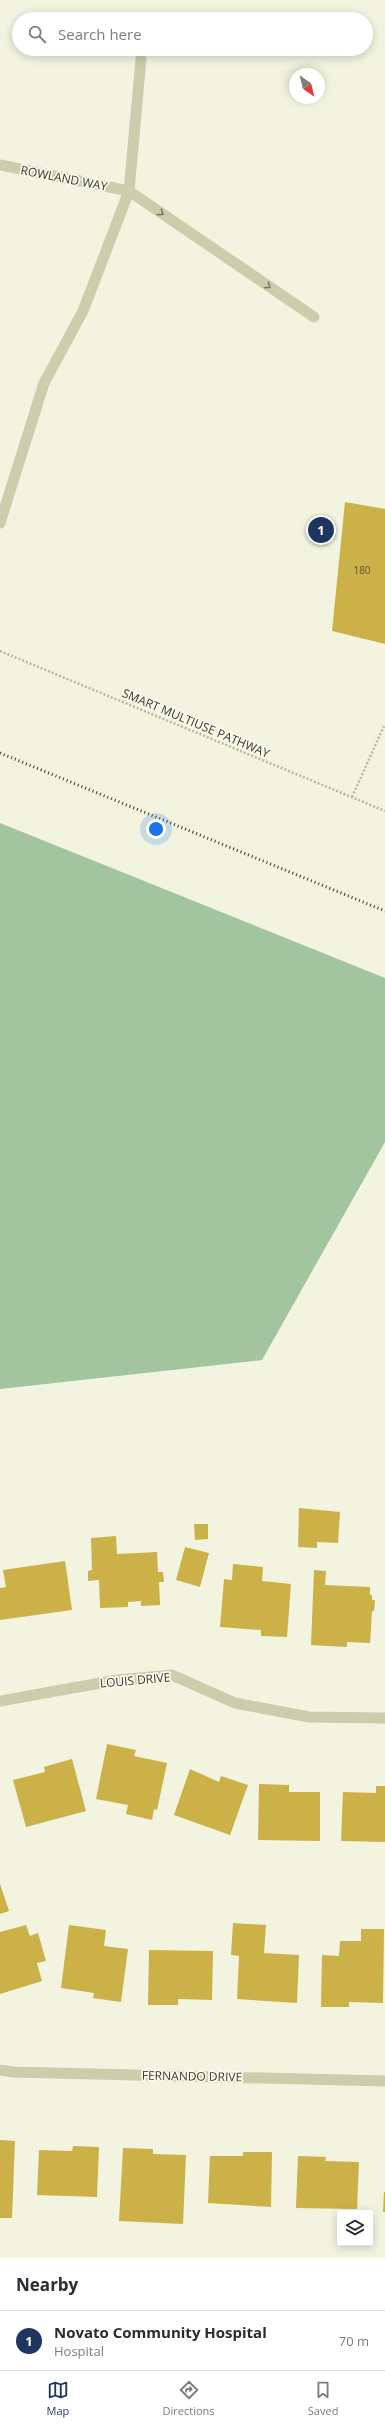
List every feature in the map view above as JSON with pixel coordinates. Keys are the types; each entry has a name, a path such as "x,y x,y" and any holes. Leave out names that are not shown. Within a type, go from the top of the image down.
{"street":[{"path":"0,523 44,383 83,311 129,190 141,59"},
{"name":"ROWLAND WAY","path":"0,165 129,190"},
{"path":"129,190 314,317"},
{"name":"LOUIS DRIVE","path":"0,1701 117,1680 172,1675 235,1703 309,1717 385,1718"},
{"name":"FERNANDO DRIVE","path":"0,2070 14,2072 385,2081"}],"path":[{"name":"SMART MULTIUSE PATHWAY","path":"0,651 385,811"},
{"path":"352,797 384,726"}],"green space":[{"path":"0,823 385,978 385,1142 262,1360 0,1389"}],"building":[{"path":"345,502 385,509 385,644 332,631"},
{"path":"299,1508 340,1512 338,1543 317,1542 317,1548 298,1547"},
{"path":"194,1524 208,1524 208,1539 195,1540"},
{"path":"116,1536 117,1554 157,1552 158,1572 163,1572 164,1582 159,1582 160,1605 141,1606 141,1601 128,1602 128,1607 100,1608 99,1580 88,1581 88,1571 92,1570 91,1538"},
{"path":"185,1547 209,1553 200,1587 176,1580"},
{"path":"65,1561 72,1610 0,1620 0,1588 6,1587 3,1570"},
{"path":"233,1564 263,1567 262,1581 291,1584 287,1637 261,1636 261,1630 220,1627 224,1579 232,1580"},
{"path":"314,1570 326,1571 325,1585 370,1587 370,1595 372,1595 372,1600 375,1600 374,1611 372,1611 370,1643 347,1642 347,1647 311,1645"},
{"path":"107,1744 136,1750 134,1756 167,1763 157,1810 154,1809 152,1820 126,1814 128,1805 96,1799"},
{"path":"72,1759 86,1811 26,1827 13,1780 45,1772 44,1767"},
{"path":"190,1769 219,1782 221,1776 248,1785 230,1835 174,1815"},
{"path":"259,1784 289,1785 289,1792 320,1792 320,1841 258,1840"},
{"path":"376,1786 385,1786 385,1842 341,1841 343,1792 376,1793"},
{"path":"0,1884 9,1911 0,1914"},
{"path":"233,1923 266,1925 264,1953 299,1955 297,2003 237,1999 239,1956 231,1955"},
{"path":"26,1925 30,1936 38,1933 46,1961 37,1963 42,1981 0,1994 0,1932"},
{"path":"69,1925 106,1930 104,1946 128,1949 121,2002 93,1998 94,1993 61,1988"},
{"path":"361,1929 384,1929 383,2003 349,2002 349,2007 321,2007 322,1955 339,1956 340,1941 361,1941"},
{"path":"149,1950 213,1951 212,2000 178,1999 178,2005 148,2005"},
{"path":"0,2140 15,2141 12,2218 0,2218"},
{"path":"73,2146 99,2147 97,2197 37,2195 39,2150 72,2151"},
{"path":"123,2148 153,2149 153,2154 186,2155 183,2224 119,2221"},
{"path":"243,2152 272,2152 271,2207 208,2203 210,2156 243,2156"},
{"path":"298,2156 326,2157 325,2161 359,2162 357,2209 296,2208"},
{"path":"384,2192 385,2212 383,2212"}],"railway":[{"path":"0,753 385,911"}],"place":[{"name":"Novato Community Hospital","path":"321,530"}]}
